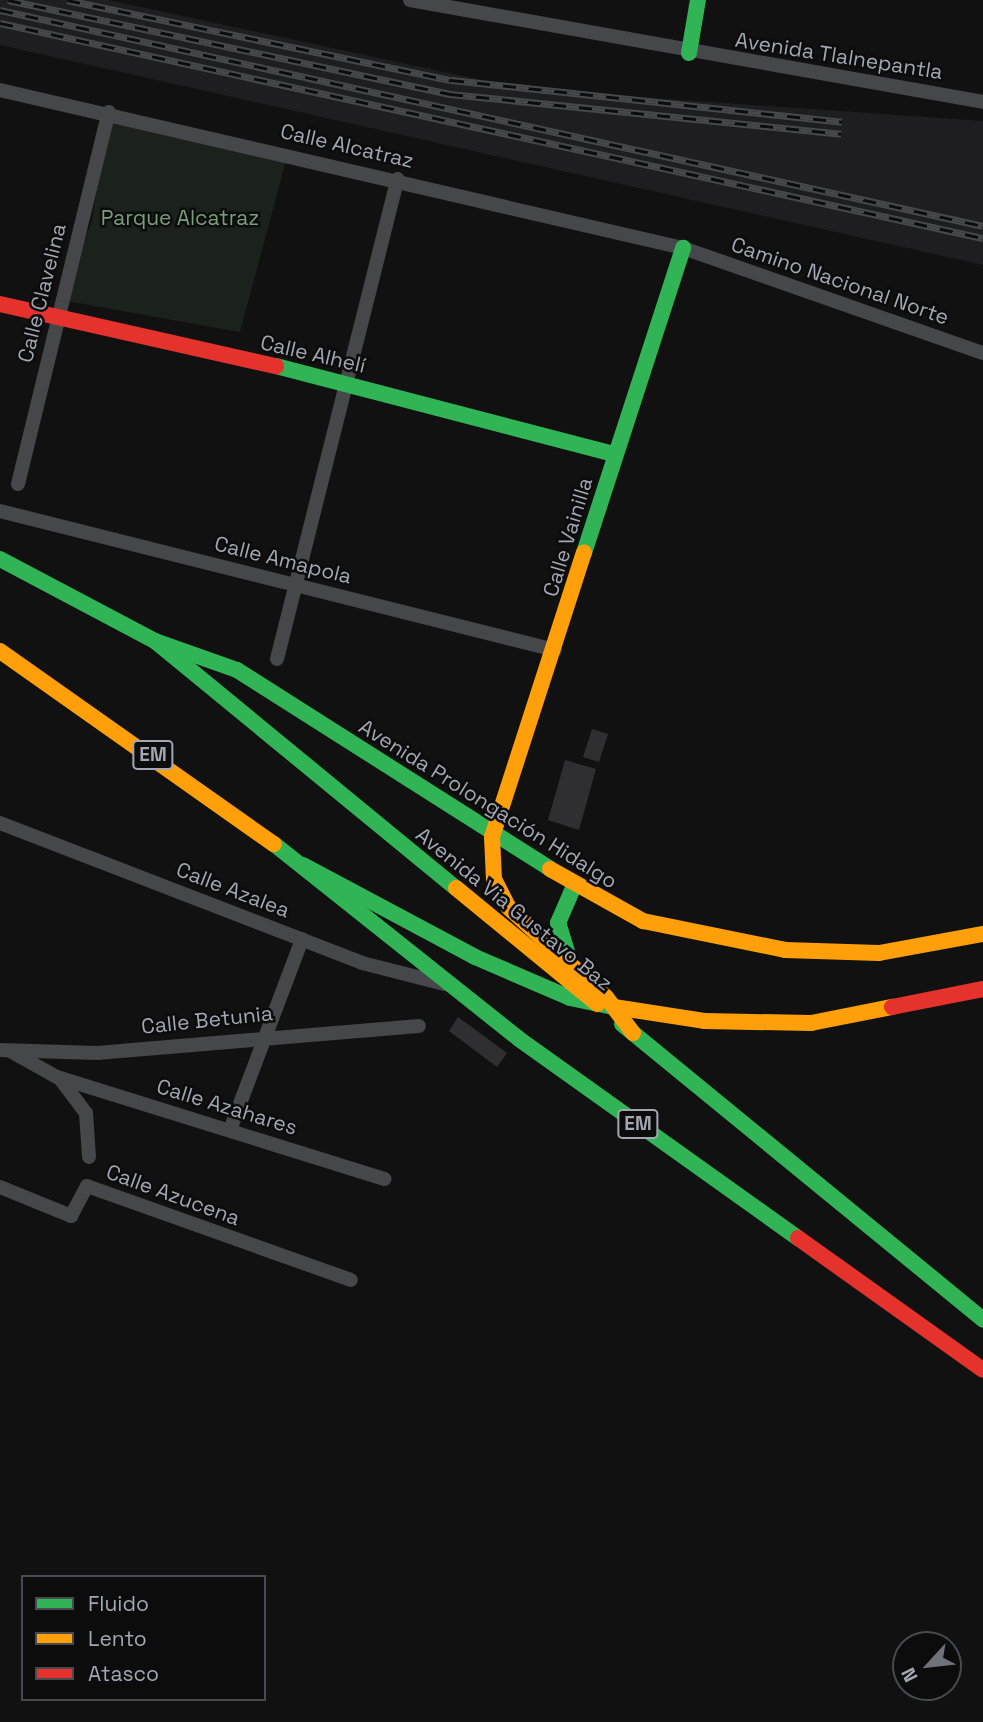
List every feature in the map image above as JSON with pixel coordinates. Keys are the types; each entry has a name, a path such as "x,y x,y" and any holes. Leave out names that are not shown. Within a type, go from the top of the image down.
{"main road":[{"path":"689,53 698,0"},
{"name":"Calle Vainilla","path":"492,837 555,649 682,248"},
{"name":"Calle Alhelí","path":"0,304 57,320 345,381 615,454"},
{"name":"Avenida Via Gustavo Baz","path":"0,559 155,641 983,1320"},
{"name":"Avenida Prolongación Hidalgo","path":"155,641 237,670 492,837 574,886 643,921 785,950 879,953 983,934"},
{"name":"EM","path":"0,651 303,864 453,986 983,1370"},
{"path":"492,837 494,879 508,907 571,962 633,1033"},
{"path":"303,864 475,957 570,998 637,1012 704,1021 811,1023 983,989"},
{"path":"571,962 558,923 574,886"}],"street":[{"name":"Avenida Tlalnepantla","path":"410,0 689,53 983,102"},
{"name":"Calle Alcatraz","path":"0,90 109,112 682,248"},
{"name":"Calle Clavelina","path":"18,484 109,112"},
{"path":"277,659 398,179"},
{"name":"Camino Nacional Norte","path":"682,248 983,353"},
{"name":"Calle Amapola","path":"0,511 555,649"},
{"name":"Calle Azalea","path":"0,823 362,963 453,986"},
{"path":"230,1130 261,1035 302,939"},
{"name":"Calle Betunia","path":"3,1049 97,1053 261,1035 419,1026"},
{"name":"Calle Azahares","path":"3,1049 57,1077 384,1178"},
{"name":"Calle Azahares","path":"57,1077 81,1102 89,1157"},
{"name":"Calle Azucena","path":"0,1187 71,1216 87,1186 351,1280"}],"shaded area":[{"path":"0,0 108,0 482,80 611,95 983,121 983,265 0,45"}],"green space":[{"name":"Parque Alcatraz","path":"109,112 288,153 240,332 61,300 92,221"}],"building":[{"path":"592,729 608,734 599,762 583,757"},
{"path":"565,760 596,769 579,830 548,820"},
{"path":"458,1017 507,1053 497,1067 449,1031"}],"railway":[{"path":"8,0 450,94 841,134"},
{"path":"67,0 451,80 842,122"},
{"path":"0,10 983,226"},
{"path":"0,23 983,238"}],"traffic: fast":[{"path":"689,53 698,0"},
{"path":"584,553 683,248"},
{"path":"276,366 615,454"},
{"path":"0,559 155,641 456,888"},
{"path":"155,641 237,670 550,869"},
{"path":"274,844 519,1039 798,1238"},
{"path":"303,865 475,957 570,998 614,1007"},
{"path":"569,958 558,923 574,886"},
{"path":"622,1024 983,1320"}],"traffic: slow":[{"path":"492,837 584,553"},
{"path":"0,651 274,844"},
{"path":"492,837 494,879 508,907 606,997 633,1033"},
{"path":"550,869 643,921 785,950 879,953 983,934"},
{"path":"456,888 597,1004"},
{"path":"614,1007 704,1021 811,1023 892,1007"}],"traffic: jam":[{"path":"0,304 276,366"},
{"path":"892,1007 983,989"},
{"path":"798,1238 983,1370"}]}
